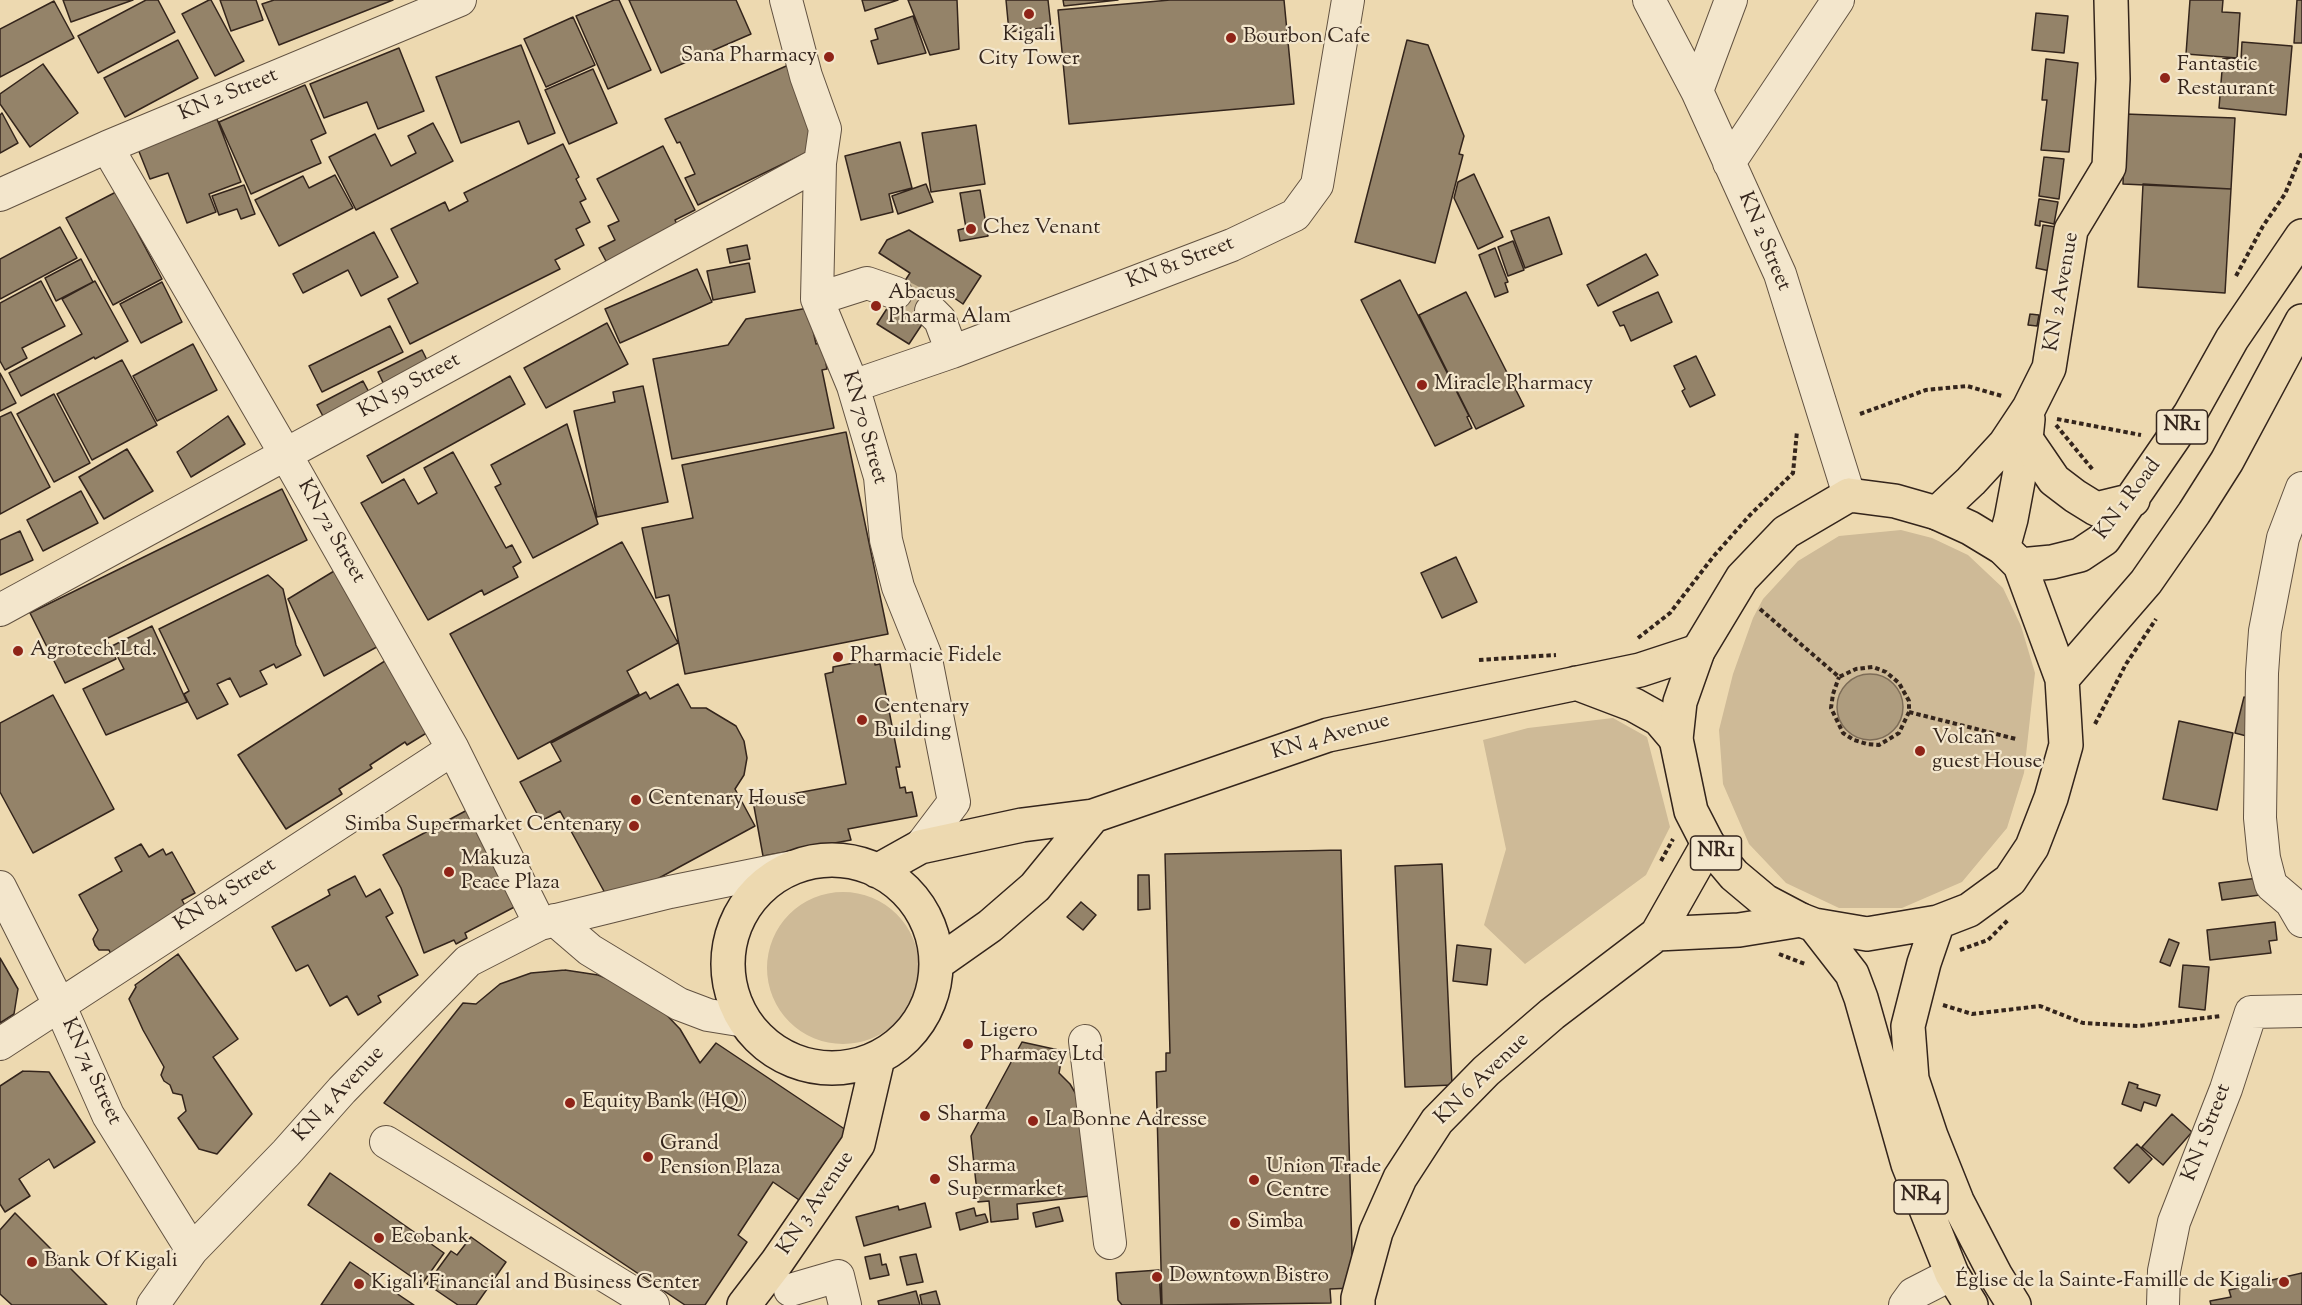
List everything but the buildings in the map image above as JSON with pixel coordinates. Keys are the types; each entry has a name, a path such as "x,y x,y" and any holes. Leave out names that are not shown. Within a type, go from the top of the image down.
{"main road":[{"name":"KN 2 Avenue","path":"1936,513 1971,481 2005,444 2019,414 2049,368 2071,230 2109,167 2113,79 2111,0"},
{"name":"KN 1 Road","path":"2012,557 2052,562 2080,555 2104,538 2133,500 2190,414 2232,339 2302,236"},
{"name":"NR1","path":"2062,679 2146,582 2194,513 2232,451 2302,321"},
{"name":"KN 2 Avenue","path":"2012,557 2011,519 2019,414"},
{"path":"2019,414 2054,480 2075,496 2096,509 2133,500"},
{"path":"1849,495 1895,501 1936,513 1970,528 2012,557"},
{"name":"NR1","path":"1849,495 1786,532 1742,578 1698,651 1680,702 1677,739 1691,812 1708,844 1734,875 1765,901 1808,922 1867,934 1938,922 1969,910 2010,880 2032,847 2051,798 2066,745 2062,679 2012,557"},
{"name":"KN 4 Avenue","path":"877,871 920,847 1022,825 1093,816 1328,735 1640,670 1698,651"},
{"path":"1576,683 1634,705 1659,719 1677,739"},
{"path":"936,964 990,926 1035,887 1093,816"},
{"name":"KN 6 Avenue","path":"1358,1305 1376,1232 1400,1178 1437,1121 1486,1071 1552,1014 1657,934 1708,844"},
{"path":"821,860 849,862 877,871 901,887 920,908 932,935 936,964 933,993 921,1019 902,1042 878,1058 847,1067 815,1067 784,1056 758,1037 745,1021 730,987 728,951 739,916 762,887 793,867 821,860"},
{"path":"1657,934 1739,930 1808,922"},
{"name":"NR4","path":"1808,922 1852,974 1861,998 1908,1164 1952,1274 1971,1305"},
{"name":"NR4","path":"1938,922 1924,963 1908,1026 1912,1079 1931,1136 1957,1201 1996,1276 2014,1305"},
{"name":"KN 3 Avenue","path":"744,1305 787,1286 858,1144 878,1058"}],"street":[{"name":"KN 2 Street","path":"0,195 107,147 460,0"},
{"name":"KN 70 Street","path":"786,0 806,76 825,129 820,162 817,299 854,386 880,477 886,540 898,587 925,654 954,802 920,847"},
{"name":"KN 81 Street","path":"854,386 952,352 1232,245 1295,215 1317,185 1348,0"},
{"name":"KN 2 Street","path":"1649,0 1697,91 1780,274 1849,495"},
{"path":"1697,91 1731,0"},
{"path":"1729,163 1838,0"},
{"name":"KN 72 Street","path":"107,147 286,455 548,922"},
{"name":"KN 59 Street","path":"0,610 820,162"},
{"path":"817,299 867,283 896,293"},
{"path":"931,311 940,320 952,352"},
{"path":"2302,488 2283,538 2265,631 2262,673 2260,818 2264,858 2271,885 2290,902 2302,921"},
{"name":"KN 84 Street","path":"0,1044 453,749"},
{"name":"KN 4 Avenue","path":"153,1305 192,1250 286,1153 342,1090 468,961 548,922 670,892 793,867"},
{"name":"KN 74 Street","path":"0,887 59,1004 108,1115 192,1250"},
{"path":"548,922 679,1004 708,1015 745,1021"},
{"path":"2251,1012 2302,1011"},
{"name":"KN 1 Street","path":"2163,1305 2164,1270 2174,1222 2226,1089 2251,1012"},
{"path":"1085,1041 1110,1243"},
{"path":"386,1142 653,1305"},
{"path":"1905,1305 1913,1294 1952,1274"},
{"path":"787,1286 838,1276 845,1305"}],"path":[{"path":"1860,414 1926,390 1967,386 2019,414"},
{"path":"2098,476 2050,418 2147,436"},
{"path":"1634,641 1670,613 1713,557 1750,515 1794,473 1797,431"},
{"path":"1760,609 1839,677"},
{"path":"1873,667 1886,672 1899,683 1909,701 1909,712 1899,733 1880,745 1854,740 1843,733 1831,708 1839,677 1856,669 1873,667"},
{"path":"1909,712 2016,739"},
{"path":"1770,953 1806,964 1813,971"},
{"path":"1941,1004 1972,1014 2040,1006 2083,1023 2138,1026 2251,1012"}],"shaded area":[{"path":"1901,530 1932,538 1968,555 2003,588 2021,626 2035,673 2024,773 2007,828 1962,882 1902,908 1839,908 1786,883 1749,844 1723,784 1719,730 1733,674 1753,618 1763,599 1798,561 1839,536"},
{"path":"1864,674 1876,674 1894,683 1901,694 1903,707 1901,720 1894,731 1883,738 1864,740 1851,735 1842,726 1837,713 1837,701 1842,688 1851,679"},
{"path":"1613,718 1647,737 1670,827 1646,875 1525,964 1484,925 1506,849 1483,740 1528,728"},
{"path":"843,892 872,898 897,914 913,939 919,968 913,997 897,1022 872,1038 843,1044 814,1038 789,1022 773,997 767,968 773,939 789,914 814,898"}],"tunnel":[{"path":"896,293 931,311"}],"place":[{"name":"Kigali City Tower","path":"1029,14"},
{"name":"Bourbon Cafe","path":"1231,38"},
{"name":"Sana Pharmacy","path":"829,57"},
{"name":"Fantastic Restaurant","path":"2165,78"},
{"name":"Chez Venant","path":"971,229"},
{"name":"Abacus Pharma Alam","path":"876,306"},
{"name":"Miracle Pharmacy","path":"1422,385"},
{"name":"Agrotech.Ltd.","path":"18,651"},
{"name":"Pharmacie Fidele","path":"838,657"},
{"name":"Centenary Building","path":"862,720"},
{"name":"Volcan guest House","path":"1920,751"},
{"name":"Centenary House","path":"636,800"},
{"name":"Simba Supermarket Centenary","path":"634,826"},
{"name":"Makuza Peace Plaza","path":"449,872"},
{"name":"Ligero Pharmacy Ltd","path":"968,1044"},
{"name":"Equity Bank (HQ)","path":"570,1103"},
{"name":"Sharma","path":"925,1116"},
{"name":"La Bonne Adresse","path":"1033,1121"},
{"name":"Grand Pension Plaza","path":"648,1157"},
{"name":"Sharma Supermarket","path":"935,1179"},
{"name":"Union Trade Centre","path":"1254,1180"},
{"name":"Simba","path":"1235,1223"},
{"name":"Ecobank","path":"379,1238"},
{"name":"Bank Of Kigali","path":"32,1262"},
{"name":"Downtown Bistro","path":"1157,1277"},
{"name":"Église de la Sainte-Famille de Kigali","path":"2284,1282"},
{"name":"Kigali Financial and Business Center","path":"359,1284"}]}
